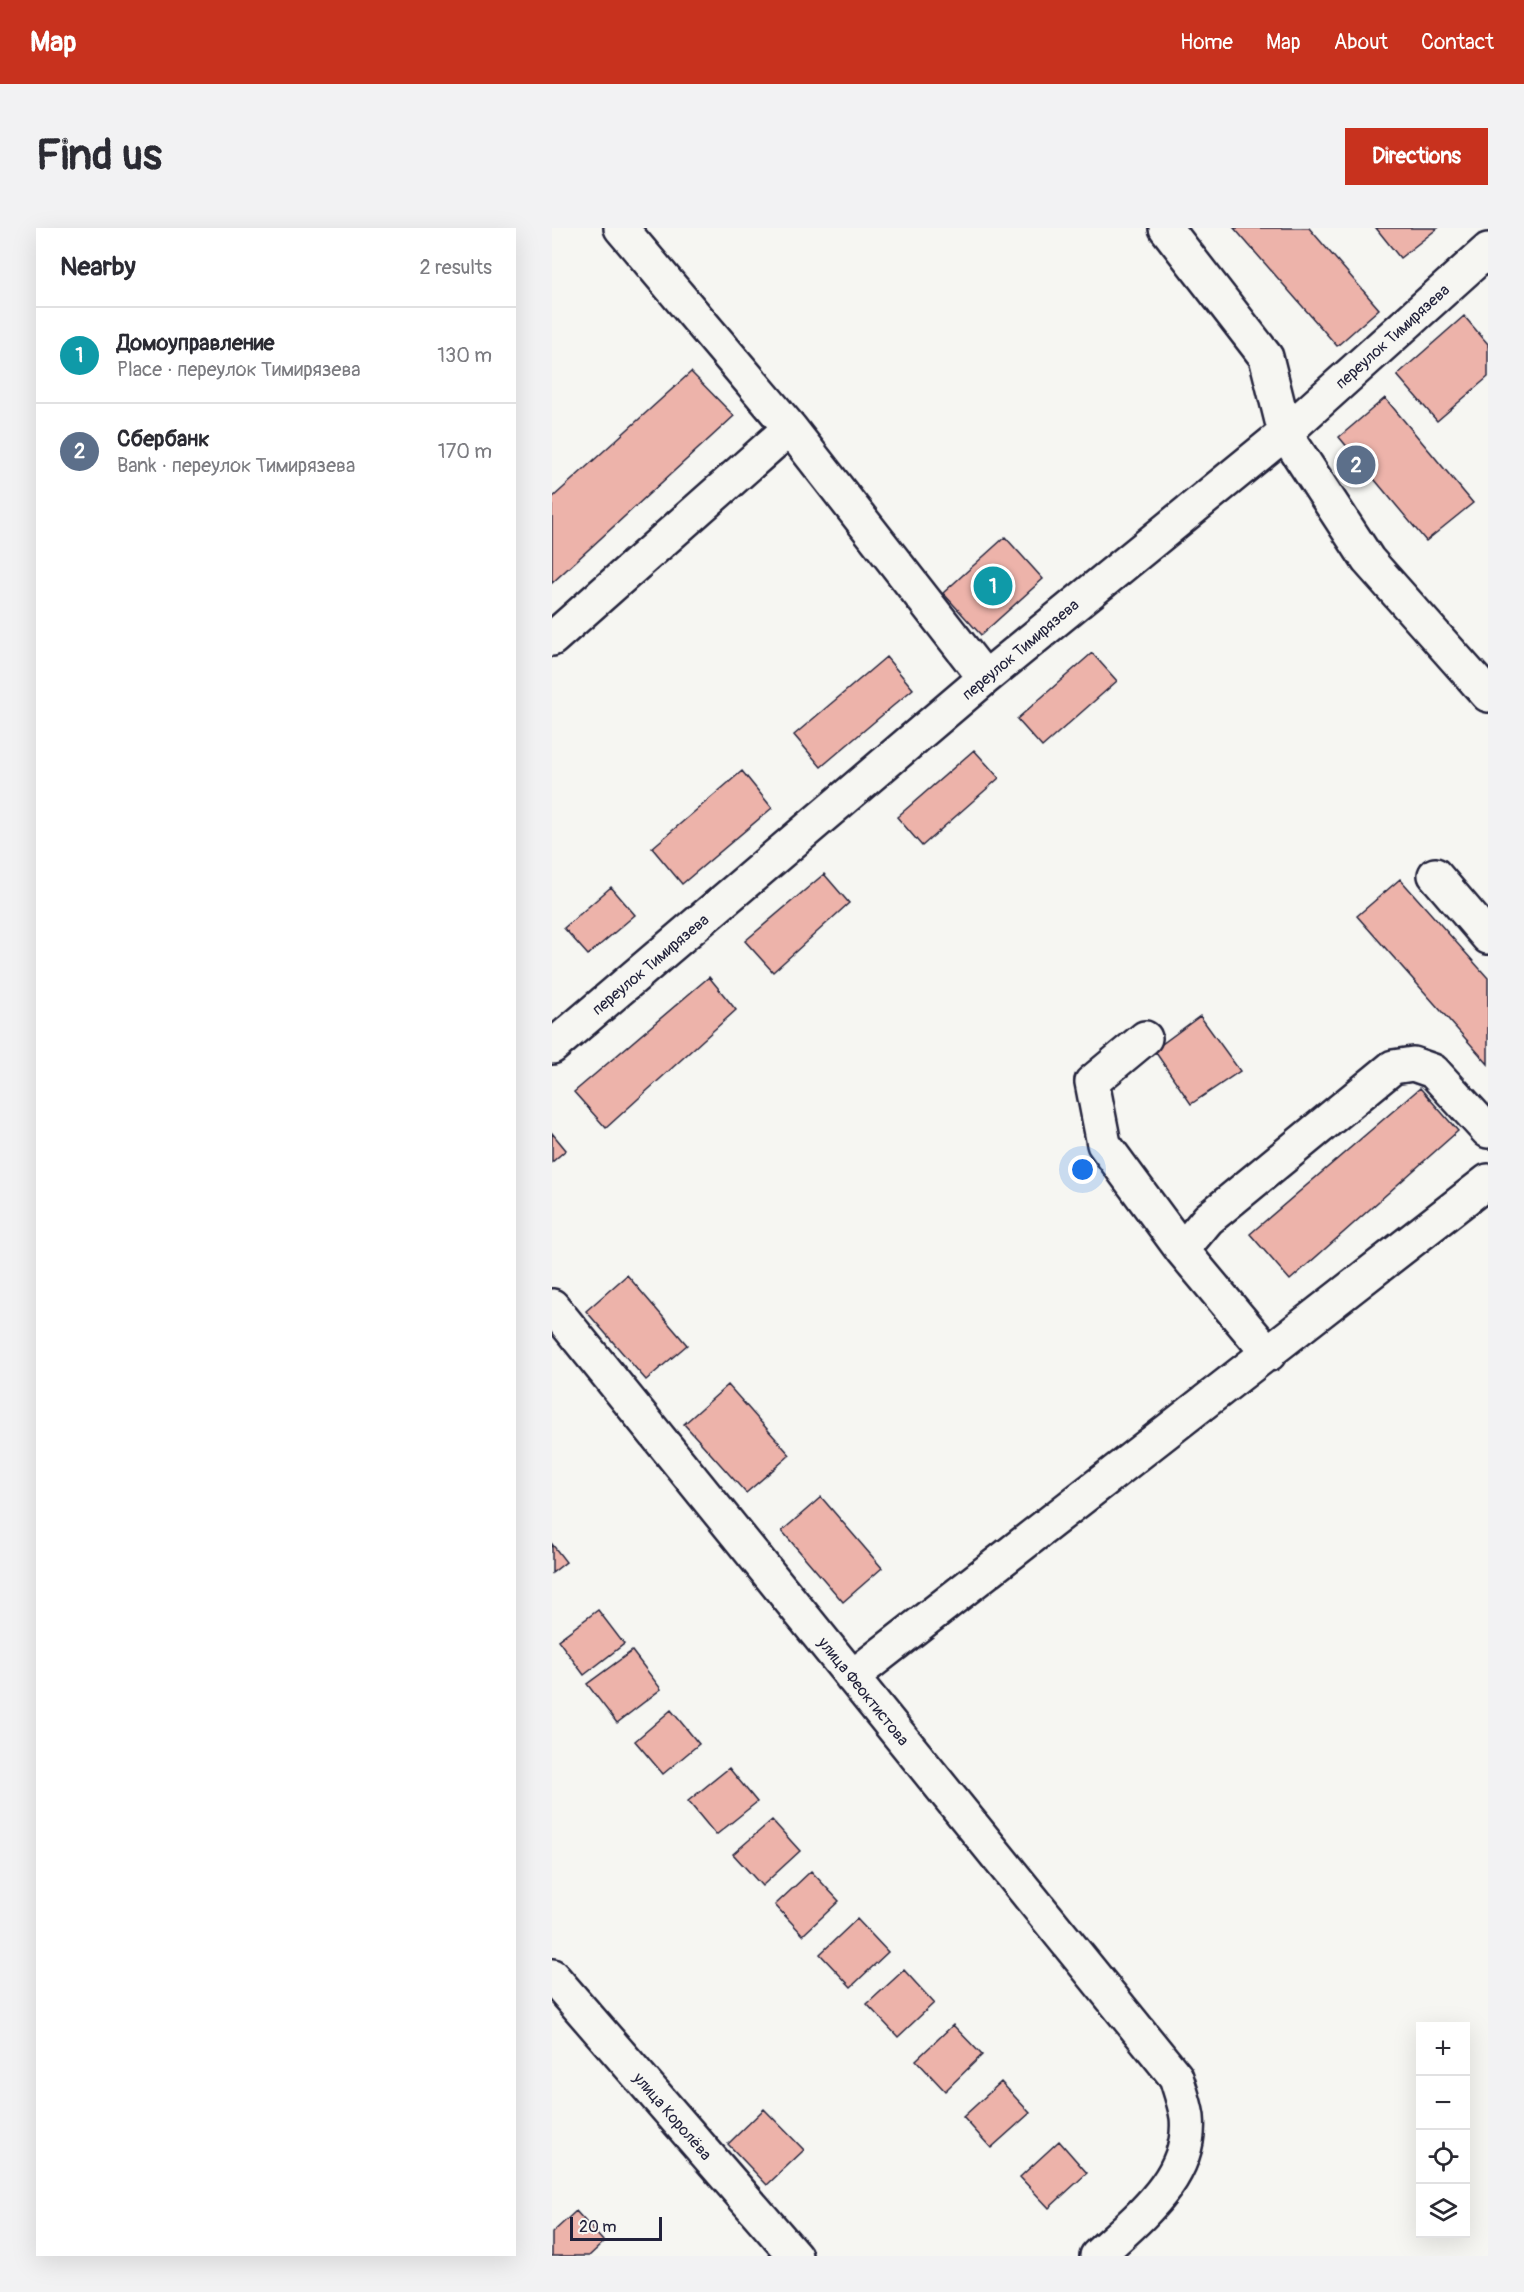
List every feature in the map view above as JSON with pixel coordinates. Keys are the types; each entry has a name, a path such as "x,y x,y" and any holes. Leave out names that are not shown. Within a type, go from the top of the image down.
{"street":[{"path":"621,228 790,428 984,678"},
{"path":"1166,228 1266,357 1285,433 1368,560 1488,695"},
{"name":"переулок Тимирязева","path":"552,1047 984,678 1285,433 1488,250"},
{"path":"552,639 790,428"},
{"path":"1435,875 1488,937"},
{"path":"1145,1038 1092,1082 1104,1144 1182,1250 1269,1354"},
{"path":"1182,1250 1208,1219 1393,1067 1413,1064 1433,1071 1488,1131"},
{"path":"852,1677 1488,1181"},
{"name":"улица Феоктистова","path":"552,1306 1176,2077 1187,2118 1185,2153 1162,2193 1097,2256"},
{"name":"улица Королёва","path":"552,1976 795,2256"}],"building":[{"path":"1234,228 1309,228 1379,309 1337,346"},
{"path":"1376,228 1438,228 1400,258"},
{"path":"1464,316 1488,344 1488,377 1437,421 1397,375"},
{"path":"691,372 734,416 552,583 552,498"},
{"path":"1385,398 1473,503 1426,541 1339,437"},
{"path":"1005,537 1043,579 981,635 943,593"},
{"path":"1092,653 1117,681 1042,747 1017,719"},
{"path":"886,657 913,689 821,767 794,735"},
{"path":"974,750 999,778 922,846 897,817"},
{"path":"742,771 772,808 682,884 652,848"},
{"path":"824,874 849,903 773,972 745,941"},
{"path":"1400,879 1488,978 1488,1064 1357,916"},
{"path":"611,887 635,915 588,955 564,928"},
{"path":"709,977 736,1010 606,1128 574,1092"},
{"path":"1200,1016 1240,1071 1191,1104 1154,1050"},
{"path":"1420,1088 1458,1131 1290,1280 1250,1234"},
{"path":"552,1133 566,1150 552,1162"},
{"path":"627,1275 687,1345 646,1380 586,1311"},
{"path":"728,1385 790,1455 746,1493 684,1424"},
{"path":"821,1497 882,1568 843,1602 782,1531"},
{"path":"552,1544 566,1562 552,1573"},
{"path":"598,1610 624,1644 584,1675 558,1640"},
{"path":"632,1651 661,1689 617,1723 587,1684"},
{"path":"671,1710 699,1744 663,1774 635,1741"},
{"path":"729,1768 757,1802 716,1835 688,1801"},
{"path":"772,1820 800,1851 762,1886 733,1854"},
{"path":"811,1871 839,1901 803,1935 775,1905"},
{"path":"857,1919 888,1952 851,1987 820,1954"},
{"path":"904,1970 934,2003 898,2037 867,2004"},
{"path":"953,2025 982,2055 945,2091 916,2060"},
{"path":"1001,2082 1030,2113 991,2148 963,2117"},
{"path":"764,2109 804,2150 767,2185 728,2144"},
{"path":"1059,2141 1087,2173 1049,2208 1020,2177"},
{"path":"576,2211 604,2242 589,2256 552,2256 552,2233"}],"place":[{"name":"Сбербанк","path":"1356,465"},
{"name":"Домоуправление","path":"993,586"}]}
